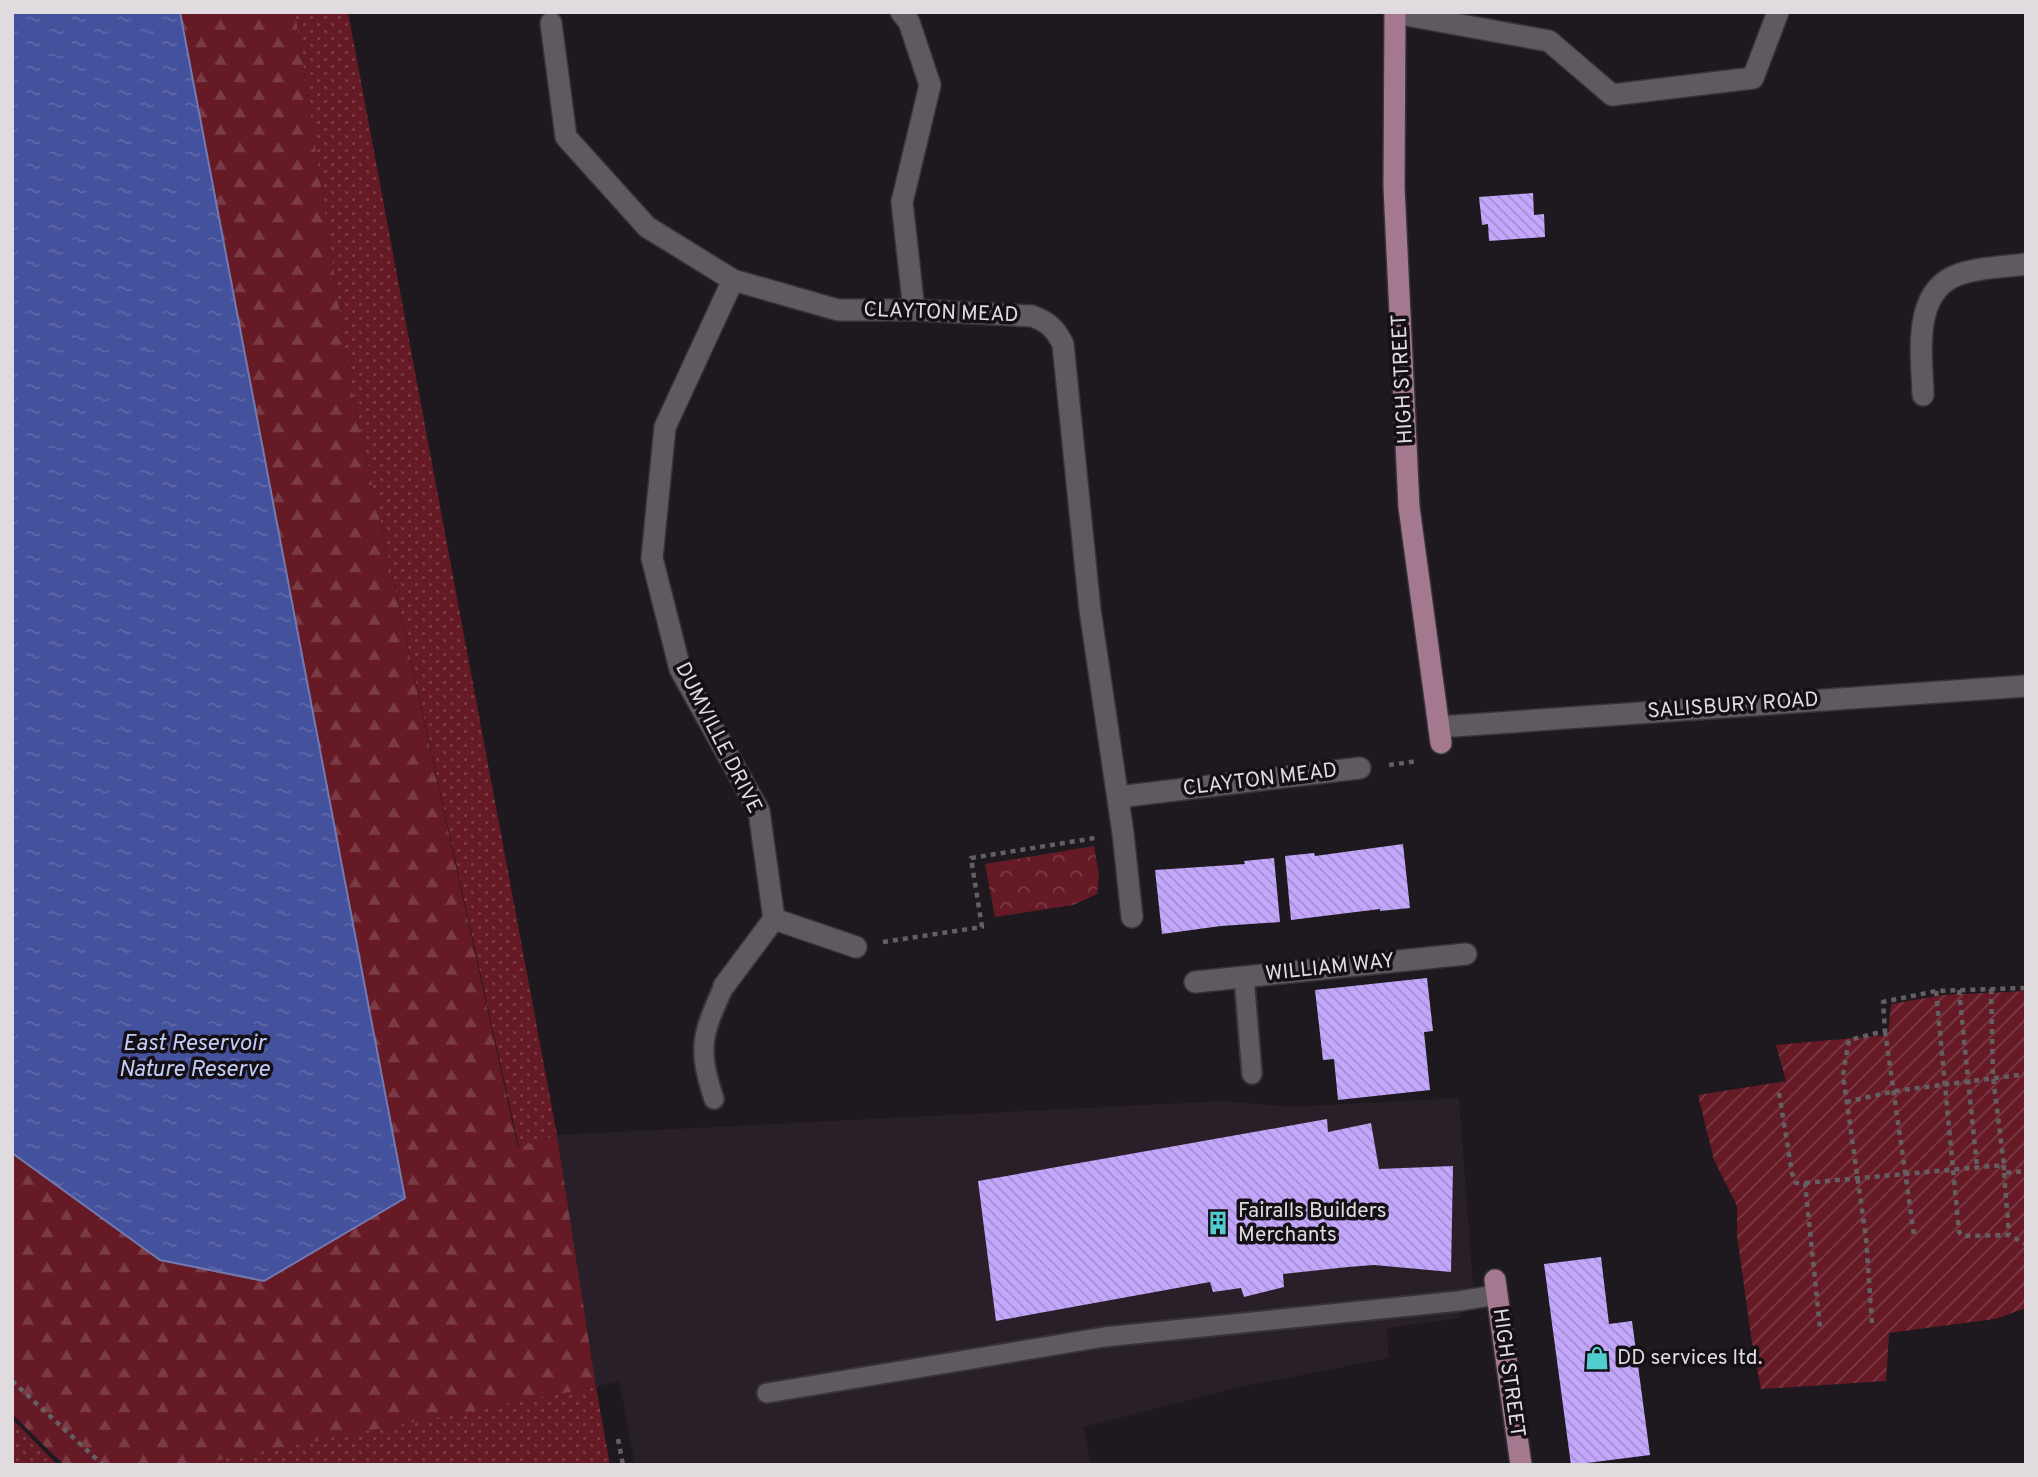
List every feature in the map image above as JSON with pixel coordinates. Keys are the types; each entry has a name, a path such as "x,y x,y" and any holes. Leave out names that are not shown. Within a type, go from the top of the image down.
{"main road":[{"name":"HIGH STREET","path":"1395,13 1394,187 1409,507 1437,743"},
{"name":"HIGH STREET","path":"1496,1288 1521,1465"}],"street":[{"path":"901,12 909,22 930,85 902,202 914,310"},
{"path":"1395,13 1549,41 1612,95 1753,79 1778,12"},
{"name":"CLAYTON MEAD","path":"551,23 566,137 647,227 733,280 838,310 914,310 1031,316 1046,321 1055,329 1063,344 1090,610 1123,833 1132,917"},
{"path":"1923,395 1922,332 1925,311 1932,295 1943,283 1960,274 2026,264"},
{"name":"DUMVILLE DRIVE","path":"733,280 665,427 652,558 680,669 759,811 774,919"},
{"name":"SALISBURY ROAD","path":"1437,743 2026,686"},
{"name":"CLAYTON MEAD","path":"1118,797 1360,768"},
{"path":"724,986 774,919 856,947"},
{"name":"WILLIAM WAY","path":"1195,982 1466,954"}],"lane":[{"path":"1244,977 1252,1073"},
{"path":"715,1099 704,1069 702,1045 724,986"},
{"path":"768,1393 1104,1337 1460,1301 1496,1288"}],"path":[{"path":"1360,768 1437,743"},
{"path":"856,947 982,927 971,858 1123,833"},
{"path":"1914,1234 1883,1002 1936,991 2026,988"},
{"path":"1991,989 1993,1077 2009,1235"},
{"path":"1959,990 1977,1167"},
{"path":"1936,991 1959,1233 1964,1236 2009,1235 2026,1244"},
{"path":"1872,1323 1866,1238 1843,1075 1849,1040 1885,1031"},
{"path":"1846,1102 1945,1083 2026,1074"},
{"path":"1779,1093 1796,1183 2004,1165"},
{"path":"2004,1172 2026,1171"},
{"path":"1805,1183 1821,1328"},
{"path":"12,1381 103,1465"},
{"path":"618,1439 623,1465"}],"shaded area":[{"path":"1459,1098 1473,1286 1459,1318 1387,1328 1389,1358 1240,1387 1084,1427 1091,1465 635,1465 619,1381 596,1387 557,1135 1223,1101 1292,1107"}],"green space":[{"path":"12,12 295,12 352,393 518,1148 557,1135 596,1387 192,1465 64,1465 12,1414"},
{"path":"295,12 348,12 557,1135 519,1148 352,393"},
{"path":"1094,846 1099,875 1097,894 1073,905 995,917 985,864"},
{"path":"2026,991 2026,1308 1995,1319 1889,1333 1886,1381 1761,1389 1737,1235 1737,1206 1714,1160 1698,1095 1786,1081 1776,1045 1888,1035 1891,1004 1942,995"},
{"path":"596,1387 610,1465 175,1465"},
{"path":"12,1419 58,1465 12,1465"}],"water":[{"name":"East Reservoir Nature Reserve","path":"12,12 180,12 405,1198 264,1281 160,1260 12,1153"}],"building":[{"path":"1533,193 1534,215 1544,214 1545,237 1489,241 1488,224 1482,225 1479,197"},
{"path":"1403,844 1410,908 1291,920 1285,856 1314,853 1315,856"},
{"path":"1274,858 1280,922 1162,934 1155,870 1245,864 1244,861"},
{"path":"1427,978 1433,1031 1424,1032 1430,1090 1338,1100 1334,1059 1323,1060 1315,990"},
{"name":"Fairalls Builders Merchants","path":"1327,1119 1328,1132 1371,1123 1379,1169 1453,1166 1451,1272 1374,1265 1283,1274 1284,1287 1244,1297 1241,1288 1213,1292 1210,1282 996,1321 978,1181"},
{"name":"DD services ltd.","path":"1601,1257 1609,1324 1632,1321 1650,1455 1571,1465 1544,1264"}],"place":[{"name":"Fairalls Builders Merchants","path":"1218,1223"},
{"name":"DD services ltd.","path":"1597,1358"}]}
